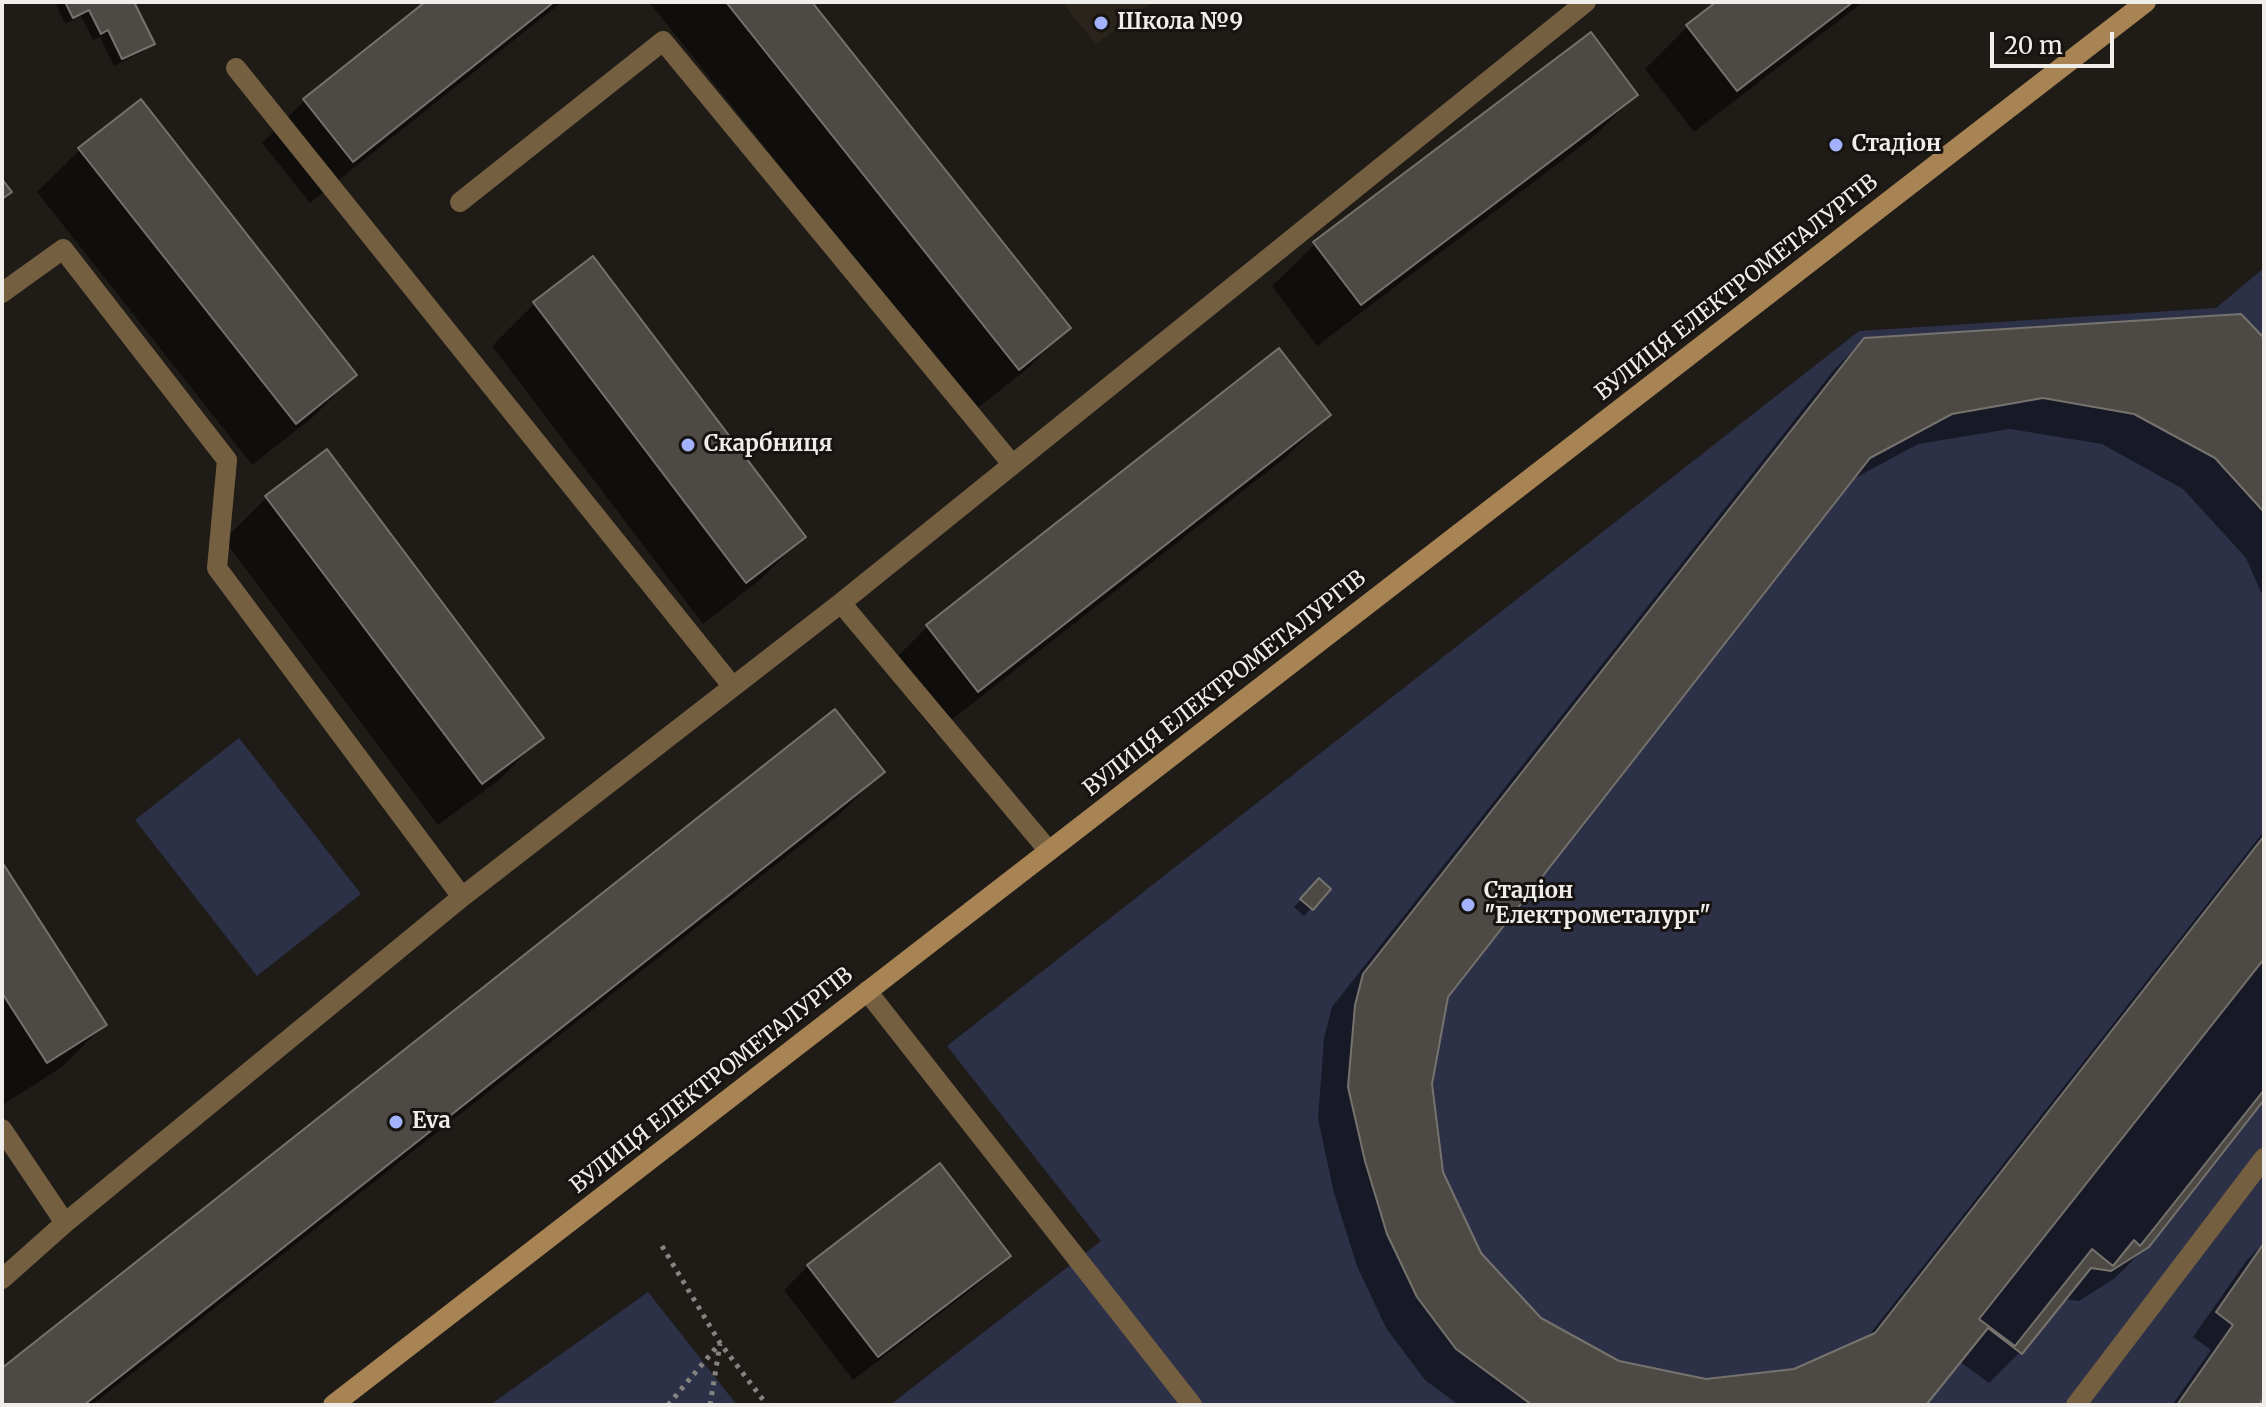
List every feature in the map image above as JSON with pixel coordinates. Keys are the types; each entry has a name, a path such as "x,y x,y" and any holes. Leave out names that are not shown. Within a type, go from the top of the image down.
{"main road":[{"name":"ВУЛИЦЯ ЕЛЕКТРОМЕТАЛУРГІВ","path":"333,1405 2146,2"}],"lane":[{"path":"2,1279 65,1223 462,897 841,603 1586,2"},
{"path":"460,202 663,41 1012,464"},
{"path":"236,68 733,687"},
{"path":"2,293 63,249 227,460 217,568 462,897"},
{"path":"841,603 1049,851"},
{"path":"867,991 1192,1405"},
{"path":"2,1129 65,1223"},
{"path":"2076,1405 2264,1158"}],"path":[{"path":"662,1246 720,1343 767,1405"},
{"path":"668,1405 720,1343"},
{"path":"710,1405 720,1343"}],"shaded area":[{"name":"Школа №9","path":"1062,2 1152,2 1096,44"},
{"path":"2264,268 2264,1405 890,1405 1101,1241 947,1046 1859,331 2216,308"},
{"path":"239,738 361,894 257,976 135,820"},
{"path":"648,1292 737,1405 490,1405"}],"building":[{"path":"65,2 134,2 155,44 122,59 108,30 101,34 89,10 73,18"},
{"path":"425,2 554,2 353,162 303,99"},
{"path":"726,2 812,2 1071,328 1019,370"},
{"path":"1716,2 1853,2 1737,91 1686,25"},
{"path":"1591,32 1638,95 1361,305 1313,242"},
{"path":"141,99 357,375 296,424 78,148"},
{"path":"2,179 12,192 2,199"},
{"path":"593,256 806,537 746,583 533,302"},
{"name":"Стадіон \"Електрометалург\"","path":"2241,314 2264,338 2264,512 2215,458 2134,414 2043,398 1952,414 1870,458 1448,997 1432,1084 1443,1172 1481,1253 1541,1318 1619,1361 1706,1379 1794,1369 1875,1333 2264,836 2264,1100 2149,1247 2111,1271 2091,1268 2022,1354 1988,1328 1926,1405 1532,1405 1456,1349 1417,1297 1387,1234 1365,1161 1348,1087 1355,1005 1363,974 1864,338"},
{"path":"1279,348 1331,415 978,692 926,625"},
{"path":"327,449 544,738 482,784 265,496"},
{"path":"835,709 885,772 84,1405 2,1405 2,1368"},
{"path":"2,862 107,1025 47,1063 2,993"},
{"path":"1319,878 1331,889 1313,910 1300,899"},
{"path":"2264,959 2264,1090 2140,1246 2134,1240 2113,1266 2092,1249 2015,1346 1979,1319"},
{"path":"940,1163 1011,1256 878,1357 807,1265"},
{"path":"2264,1243 2264,1397 2259,1405 2177,1405 2233,1325 2216,1312"}],"place":[{"name":"Школа №9","path":"1101,23"},
{"name":"Стадіон","path":"1836,145"},
{"name":"Скарбниця","path":"688,445"},
{"name":"Стадіон \"Електрометалург\"","path":"1468,905"},
{"name":"Eva","path":"396,1122"}]}
